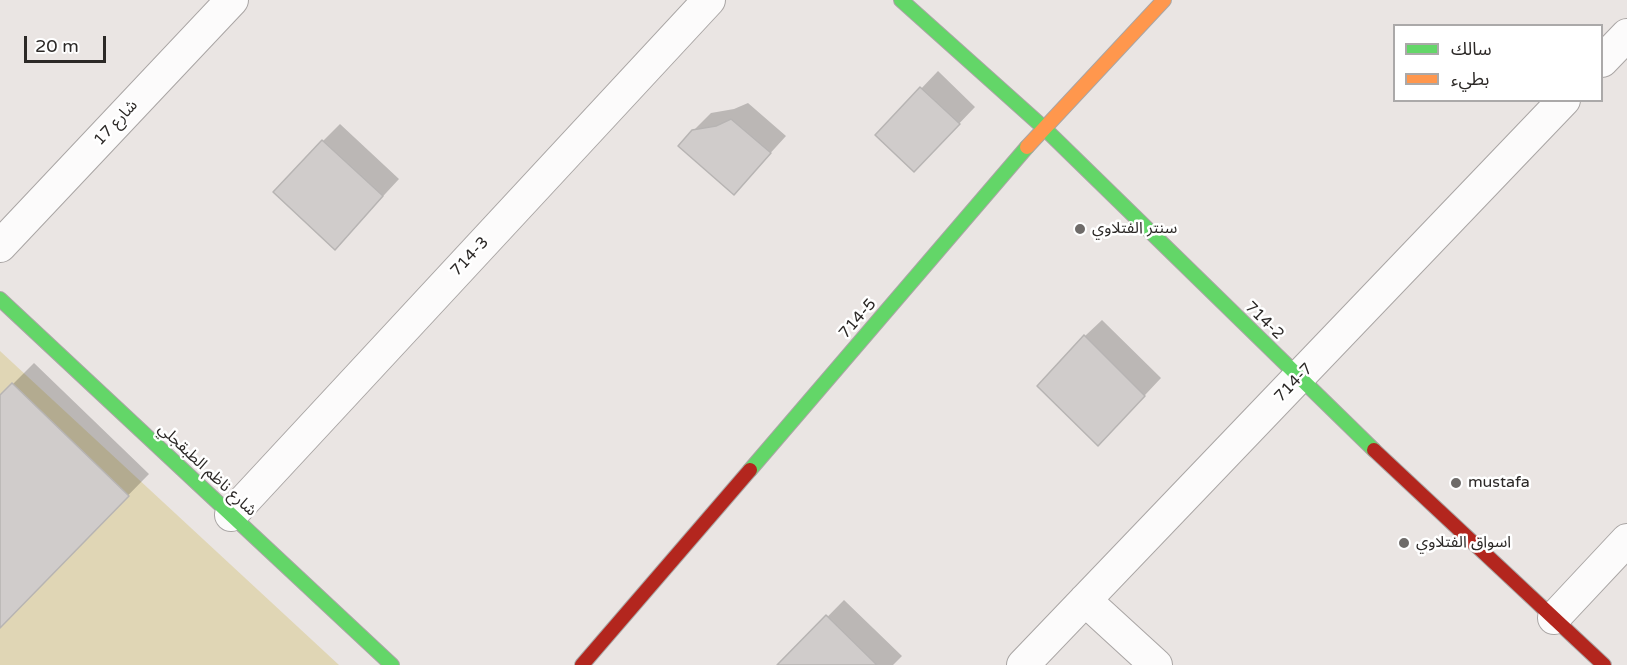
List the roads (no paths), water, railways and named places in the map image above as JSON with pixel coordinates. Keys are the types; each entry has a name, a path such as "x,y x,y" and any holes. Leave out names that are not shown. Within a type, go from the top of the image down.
{"street":[{"name":"شارع 17","path":"0,246 232,0"},
{"name":"714-3","path":"231,515 709,0"},
{"name":"714-2","path":"901,0 1044,128 1298,378 1604,665"},
{"name":"714-5","path":"582,665 1044,128 1164,0"},
{"path":"1603,60 1627,35"},
{"name":"714-7","path":"1023,665 1562,102"},
{"name":"شارع ناظم الطبقجلي","path":"0,299 392,665"},
{"path":"1554,618 1627,540"},
{"path":"1085,600 1156,665"}],"place":[{"name":"سنتر الفتلاوي","path":"1080,229"},
{"name":"mustafa","path":"1456,483"},
{"name":"اسواق الفتلاوي","path":"1404,543"}]}
